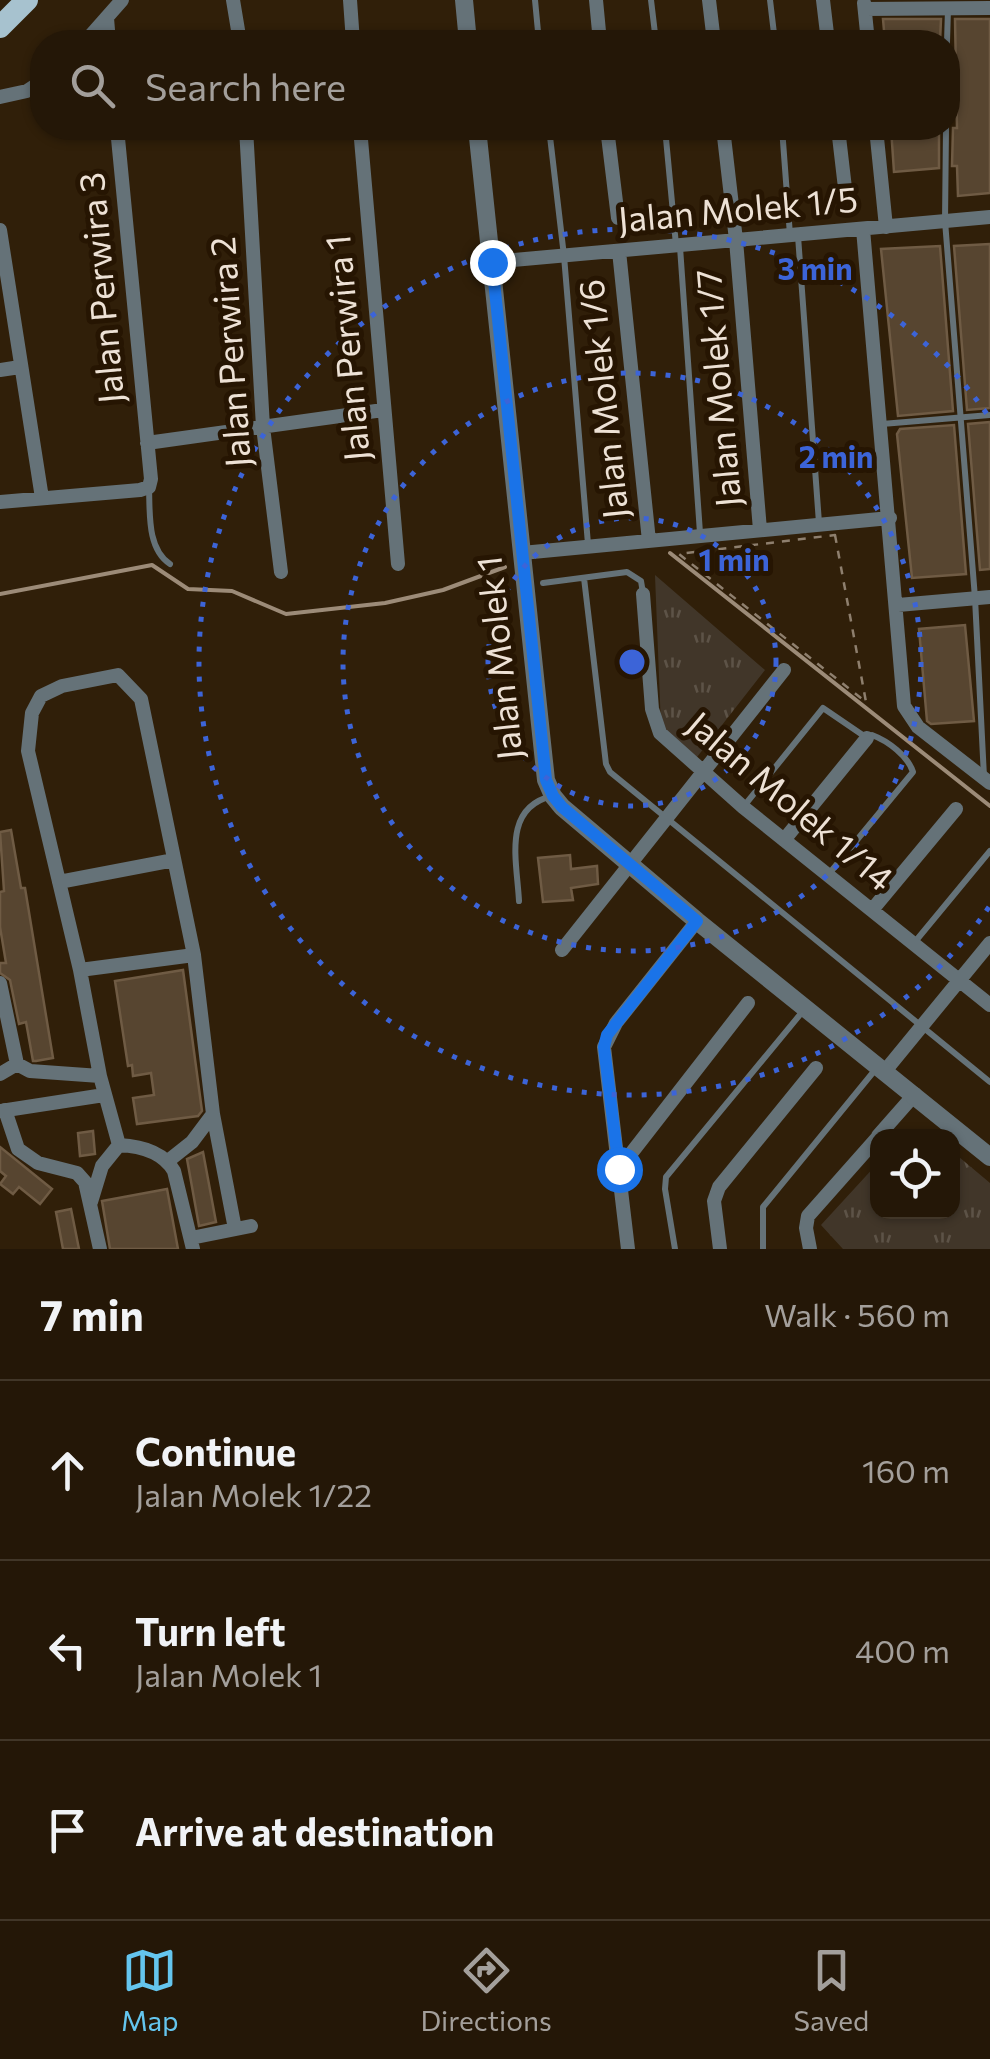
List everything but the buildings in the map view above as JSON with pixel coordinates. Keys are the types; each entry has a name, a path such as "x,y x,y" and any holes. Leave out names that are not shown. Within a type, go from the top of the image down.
{"main road":[{"path":"0,27 27,0"}],"street":[{"path":"96,30 122,0"},
{"path":"232,0 238,30"},
{"path":"350,0 352,30"},
{"path":"464,0 467,30"},
{"path":"596,0 599,30"},
{"path":"709,0 713,30"},
{"path":"823,0 827,30"},
{"path":"867,30 864,4 990,8"},
{"path":"107,18 108,30"},
{"path":"0,97 30,89"},
{"name":"Jalan Perwira 3","path":"119,140 149,487"},
{"name":"Jalan Perwira 2","path":"247,140 263,428 280,572"},
{"name":"Jalan Perwira 1","path":"361,140 398,564"},
{"name":"Jalan Molek 1","path":"478,140 546,780 553,796 628,864 990,1157"},
{"path":"609,140 618,218"},
{"name":"Jalan Molek 1/7","path":"725,140 760,530"},
{"path":"839,140 845,188"},
{"path":"877,140 886,226"},
{"name":"Jalan Molek 1/5","path":"492,262 990,217"},
{"path":"863,229 898,605 902,695 918,728 987,781"},
{"path":"0,230 42,498"},
{"name":"Jalan Molek 1/6","path":"619,251 648,541"},
{"path":"0,370 20,367"},
{"path":"147,442 383,410"},
{"path":"0,502 149,487"},
{"path":"522,553 890,518"},
{"name":"Jalan Molek 1/14","path":"644,594 655,724 660,732 744,807 990,1006"},
{"path":"898,605 982,598"},
{"path":"562,950 784,670"},
{"path":"119,1145 104,1095 80,970 28,751 32,713 42,696 62,686 118,676 141,699 194,955 214,1114 235,1229"},
{"path":"784,840 867,738"},
{"path":"872,910 956,810"},
{"path":"59,882 174,860"},
{"path":"628,1249 604,1047 607,1035 697,921"},
{"path":"882,1068 990,943"},
{"path":"80,970 194,955"},
{"path":"0,983 17,1064 30,1071 100,1076"},
{"path":"619,1169 748,1003"},
{"path":"0,1074 17,1064"},
{"path":"720,1249 714,1201 719,1187 816,1068"},
{"path":"885,1129 915,1094"},
{"path":"100,1249 85,1182 77,1173 38,1163 18,1149 2,1110 104,1095"},
{"path":"168,1161 192,1142 214,1114"},
{"path":"119,1145 142,1148 168,1161 192,1244 251,1226"},
{"path":"91,1202 102,1166 119,1145"},
{"path":"810,1249 808,1216 870,1146"}],"lane":[{"path":"535,0 539,30"},
{"path":"651,0 655,30"},
{"path":"770,0 773,30"},
{"path":"947,30 948,8"},
{"path":"550,140 588,547"},
{"path":"666,140 700,536"},
{"path":"783,140 819,524"},
{"path":"946,140 945,221 960,418 982,598 987,781"},
{"path":"882,424 990,415"},
{"path":"149,487 150,523 157,551 170,564"},
{"path":"543,583 627,572 641,581 644,594"},
{"path":"584,578 610,772 990,1082"},
{"path":"744,807 823,708 867,738 879,737 904,758 913,772 828,874"},
{"path":"519,901 516,839 520,818 532,801 553,796"},
{"path":"914,944 990,851"},
{"path":"675,1249 664,1188 666,1178 806,1008"},
{"path":"763,1249 763,1207 882,1068"}],"path":[{"path":"835,536 866,702 694,566 679,554 835,536"}],"green space":[{"path":"655,575 765,670 697,757 661,726"},
{"path":"960,1158 990,1183 990,1249 843,1249 821,1225 870,1172 870,1219 960,1219"}],"waterway":[{"path":"670,553 990,806"},
{"path":"0,594 152,565 188,589 232,591 286,614 385,603 443,590 505,567"}],"route":[{"path":"492,262 546,780 562,807 697,921 607,1035 604,1047 619,1169"}]}
